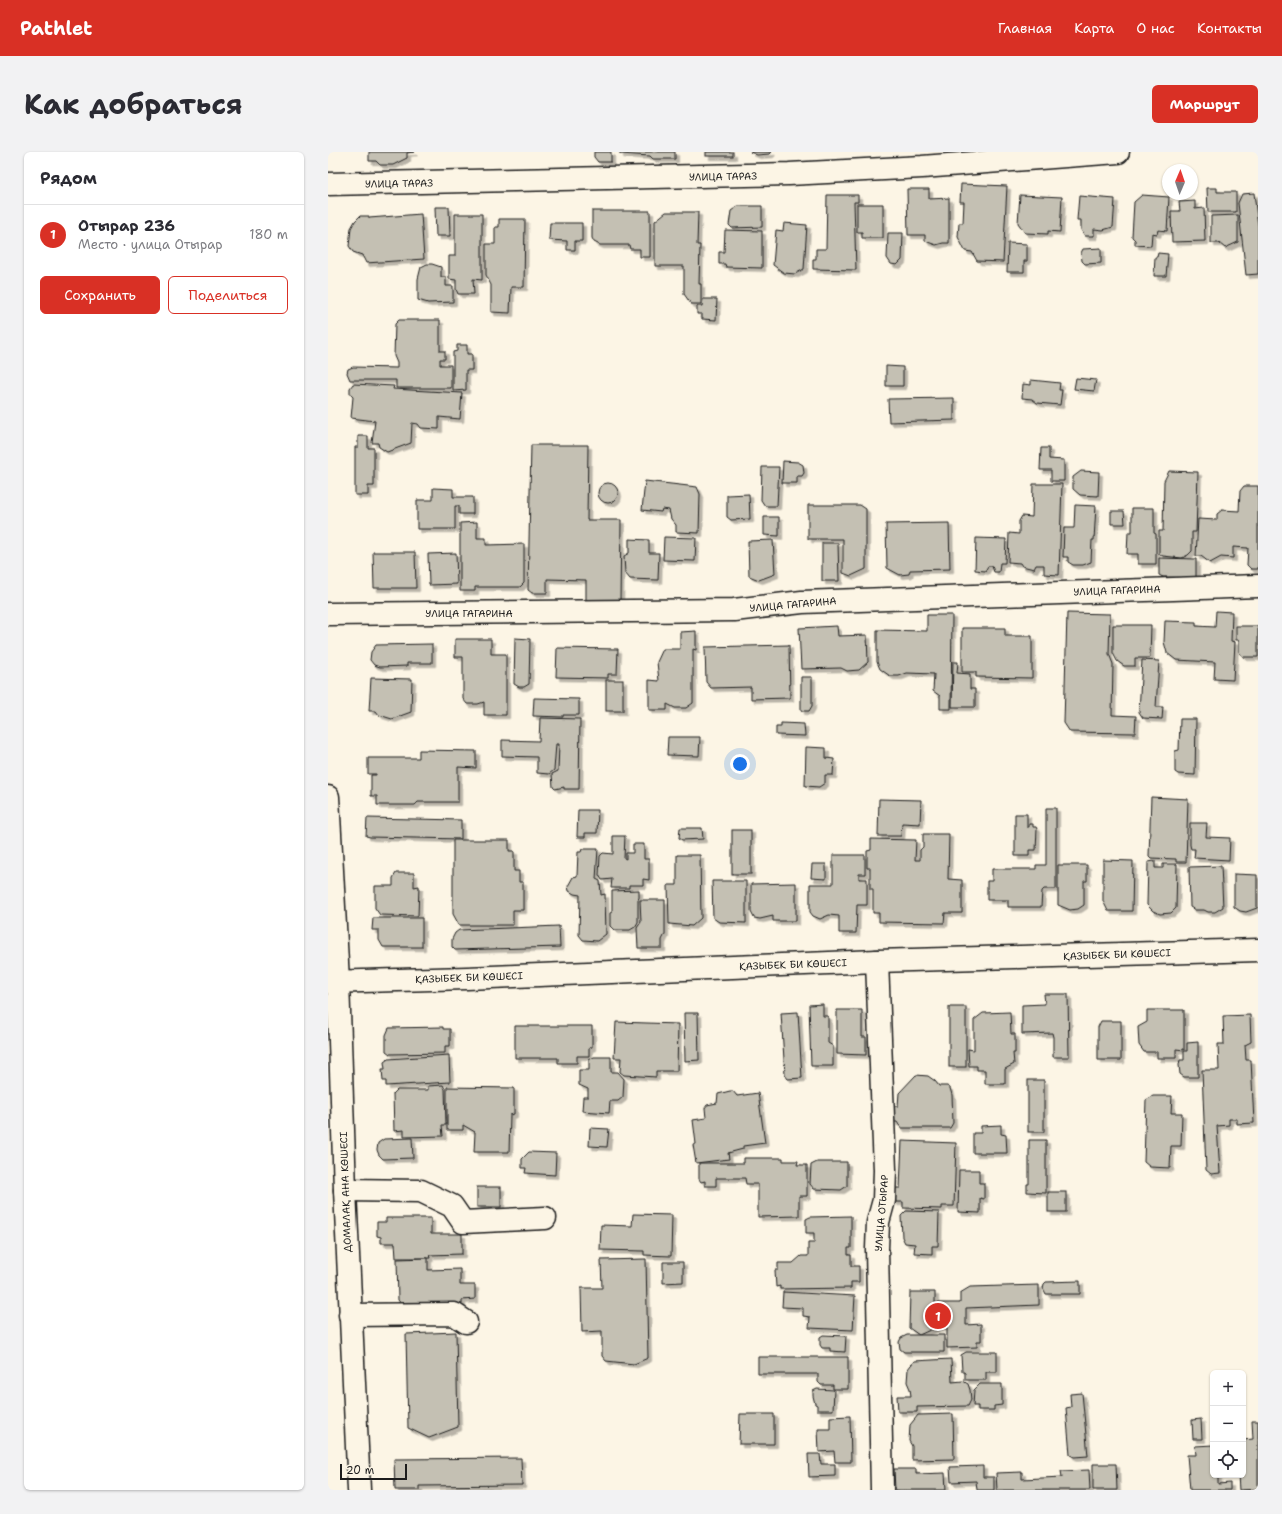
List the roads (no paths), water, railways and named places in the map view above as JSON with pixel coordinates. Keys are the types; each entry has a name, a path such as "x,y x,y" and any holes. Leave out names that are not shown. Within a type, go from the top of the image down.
{"street":[{"name":"УЛИЦА ТАРАЗ","path":"328,184 789,174 921,160 1118,152"},
{"name":"УЛИЦА ГАГАРИНА","path":"328,614 734,610 802,602 1258,586"},
{"name":"ДОМАЛАҚ АНА КӨШЕСІ","path":"328,797 333,981 345,1190 359,1490"},
{"name":"ҚАЗЫБЕК БИ КӨШЕСІ","path":"333,981 467,978 878,961 1258,950"},
{"name":"УЛИЦА ОТЫРАР","path":"878,961 885,1170 884,1200 878,1222 877,1249 882,1490"},
{"path":"345,1190 421,1191 452,1206 463,1222 545,1218"},
{"path":"350,1315 454,1314 466,1322"}],"place":[{"name":"Отырар 236","path":"938,1316"}]}
